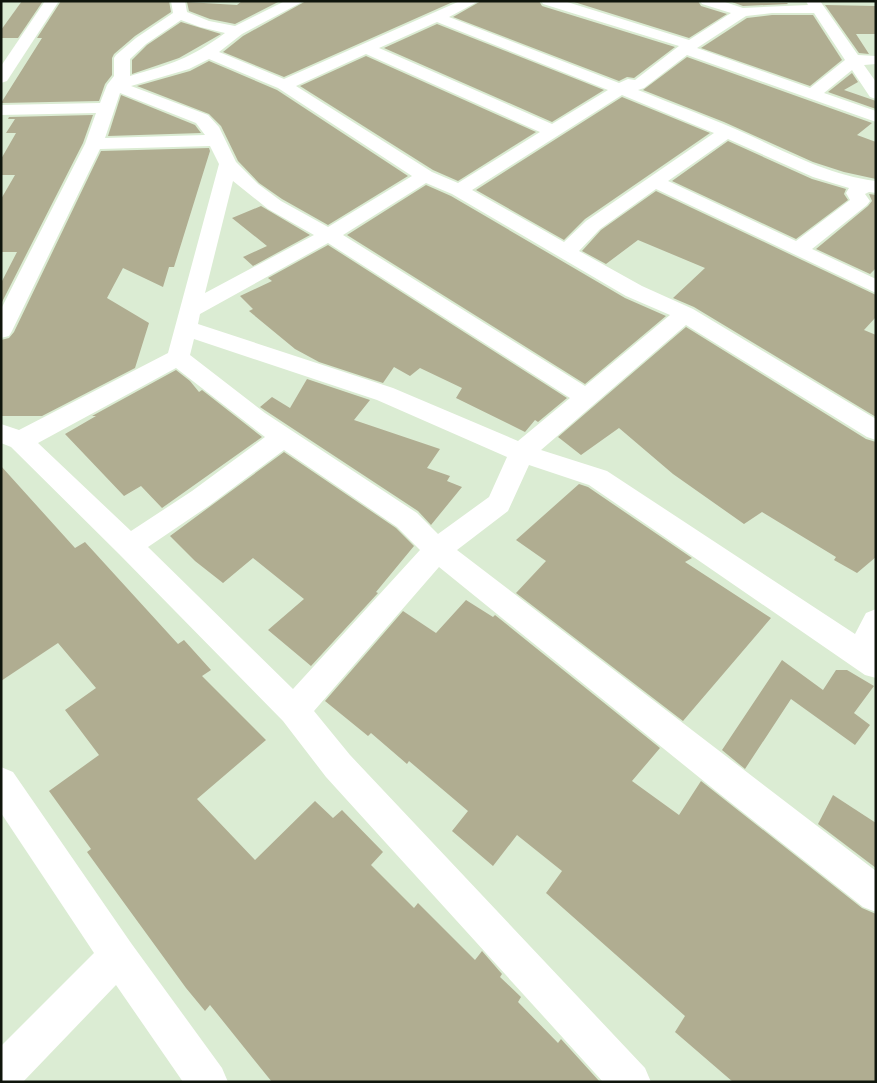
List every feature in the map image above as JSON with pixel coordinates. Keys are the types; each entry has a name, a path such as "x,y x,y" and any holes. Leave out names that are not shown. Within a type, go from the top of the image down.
{"street":[{"path":"1,78 52,1"},
{"path":"115,85 183,66 208,53 237,31 297,1"},
{"path":"284,85 368,49 435,9 454,9 472,1"},
{"path":"548,1 687,47 811,95 876,117"},
{"path":"708,1 742,12 816,5 876,94"},
{"path":"1,331 94,144 105,108 115,85 122,77 122,58 179,8 206,24 237,31"},
{"path":"435,9 620,90 726,132 819,172 870,187"},
{"path":"459,190 628,84 638,85 687,47 742,12"},
{"path":"368,49 553,131"},
{"path":"208,53 284,85 425,176 459,190 634,291 685,314 876,431"},
{"path":"811,95 854,60 876,60"},
{"path":"115,85 202,119 210,127 228,164 246,185 264,199 329,235 585,397"},
{"path":"1,110 105,108"},
{"path":"566,252 593,226 654,180 726,132"},
{"path":"94,144 217,140"},
{"path":"228,164 178,356 10,437 129,546 294,711 338,766 631,1082"},
{"path":"188,319 425,176"},
{"path":"654,180 876,287"},
{"path":"799,249 860,201 856,193 870,187"},
{"path":"294,711 437,550 499,504 521,453 685,314"},
{"path":"188,319 385,394 521,453 598,478 868,659 876,622"},
{"path":"178,356 282,438 407,520 437,550 728,780 876,894"},
{"path":"129,546 201,498 282,438"},
{"path":"1,783 118,956 208,1082"},
{"path":"1,1075 118,956"}],"building":[{"path":"22,1 43,1 18,38 1,38 1,30"},
{"path":"61,1 169,1 171,12 135,36 114,54 112,58 112,75 105,84 99,101 1,103 42,38 37,38"},
{"path":"242,1 280,1 235,24 210,19 189,11 187,2 237,5"},
{"path":"306,1 455,1 284,77 223,52 243,36"},
{"path":"481,1 539,1 542,6 675,47 634,78 627,77 619,81 453,17"},
{"path":"571,1 698,1 701,6 727,14 689,38"},
{"path":"732,2 787,3 788,4 743,6"},
{"path":"825,5 876,6 876,34 856,34 869,54 859,53"},
{"path":"772,15 813,15 842,60 810,86 701,48 747,18"},
{"path":"181,22 221,34 179,58 132,74 132,60 147,45"},
{"path":"437,24 604,90 552,122 384,48"},
{"path":"366,56 536,132 458,181 433,170 300,86"},
{"path":"687,57 872,123 857,135 876,142 876,179 844,172 813,162 724,122 643,90"},
{"path":"209,61 277,90 408,176 328,225 282,199 259,183 238,161 221,126 209,114 137,86 190,71"},
{"path":"852,73 858,82 844,90 876,101 876,109 828,92"},
{"path":"121,95 195,125 201,133 108,136"},
{"path":"622,97 710,133 585,219 564,240 476,190"},
{"path":"93,115 83,143 1,304 1,283 17,252 1,252 1,199 15,175 1,175 1,159 16,133 6,133 15,119 8,119 9,117"},
{"path":"728,141 812,179 846,189 844,194 848,200 796,239 672,181"},
{"path":"209,148 210,151 174,267 169,267 163,287 123,268 107,298 149,323 135,368 42,416 1,416 1,340 9,338 14,332 101,151"},
{"path":"426,185 451,196 625,298 666,316 585,384 347,235"},
{"path":"656,191 876,295 876,317 864,330 876,335 876,417 694,307 673,298 705,268 638,240 606,264 582,251 601,230"},
{"path":"869,194 876,195 876,268 870,274 816,249 868,206 872,201"},
{"path":"261,206 310,235 253,266 243,257 267,246 232,218"},
{"path":"328,245 567,398 538,422 535,420 525,432 456,398 462,388 420,368 410,376 394,367 383,383 319,362 295,349 249,311 253,309 240,296 272,281 268,278"},
{"path":"686,327 866,439 876,442 876,557 857,573 834,560 836,557 762,512 744,524 673,474 619,428 581,455 558,437"},
{"path":"176,370 190,381 199,392 202,390 262,437 162,508 141,486 124,496 65,434 96,416 92,416"},
{"path":"307,379 370,400 354,420 440,449 427,468 450,476 447,481 462,487 431,525 418,511 260,407 272,397 290,408"},
{"path":"284,452 396,528 414,546 376,592 378,593 311,666 268,630 304,599 253,558 223,583 195,561 170,536"},
{"path":"1,466 75,548 85,542 178,644 184,640 211,670 202,676 266,740 197,799 255,860 315,801 333,818 342,810 383,852 371,865 414,908 418,903 475,960 482,951 502,974 500,977 521,997 518,1002 558,1043 561,1039 600,1082 272,1082 210,1005 205,1011 186,988 87,852 91,849 49,791 99,755 65,710 96,688 58,643 1,681"},
{"path":"579,484 588,487 692,558 685,562 771,618 683,721 516,593 546,561 516,540"},
{"path":"466,600 493,617 495,615 660,748 632,781 679,815 701,781 862,908 876,914 876,1082 733,1082 675,1032 685,1016 546,893 562,871 517,835 493,866 452,831 468,811 409,761 407,764 371,733 368,736 325,701 403,611 436,633"},
{"path":"782,660 823,690 836,670 847,670 874,686 854,713 870,725 855,745 791,699 745,769 722,750"},
{"path":"833,795 876,823 876,868 818,824"}]}
